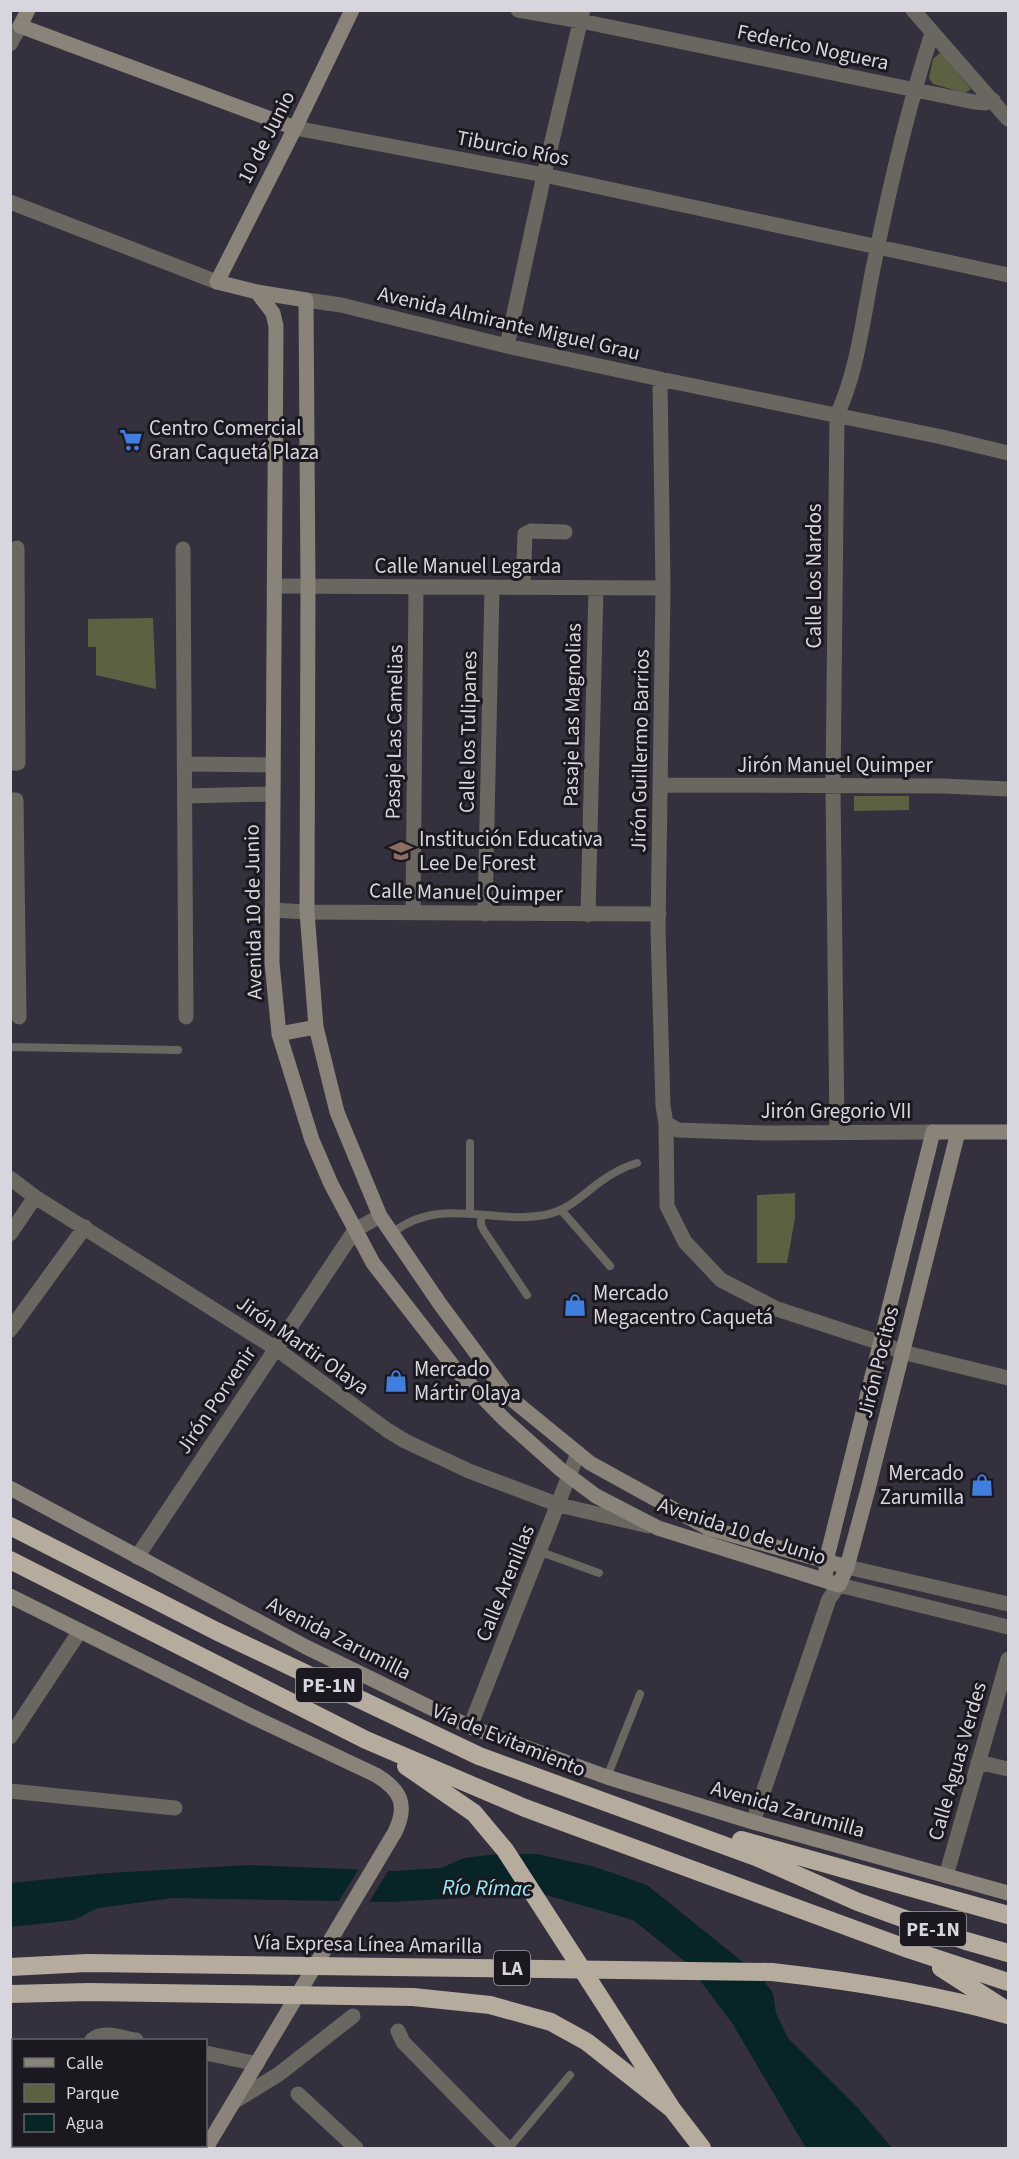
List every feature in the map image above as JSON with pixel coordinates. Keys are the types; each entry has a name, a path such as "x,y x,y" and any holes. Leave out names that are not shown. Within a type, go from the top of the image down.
{"highway":[{"name":"Vía de Evitamiento","path":"10,1526 216,1631 479,1755 756,1857 858,1902 966,1941 1008,1953"},
{"name":"PE-1N","path":"10,1560 366,1740 525,1808 908,1949 1008,1982"},
{"path":"366,1740 454,1797 474,1813 492,1833 506,1850 672,2109"},
{"path":"657,1821 750,1843 1008,1915"},
{"path":"908,1949 1008,2013"},
{"name":"Vía Expresa Línea Amarilla","path":"10,1967 87,1963 772,1972 850,1981 936,1996 1008,2013"},
{"name":"LA","path":"10,1994 89,1992 413,1997 490,2005 551,2022 587,2042 672,2109 702,2148"}],"street":[{"path":"10,44 28,10"},
{"name":"10 de Junio","path":"217,282 352,10"},
{"name":"Federico Noguera","path":"518,10 582,16 974,102 985,103 993,100"},
{"path":"913,10 1008,119"},
{"path":"507,346 544,175 582,16"},
{"name":"Tiburcio Ríos","path":"20,26 295,128 544,175 1008,275"},
{"name":"Calle Los Nardos","path":"837,1132 833,787 837,415 848,392 914,89 932,33"},
{"name":"Avenida Almirante Miguel Grau","path":"10,202 217,282 257,292 341,305 507,346 942,437 1008,453"},
{"name":"Avenida 10 de Junio","path":"257,292 273,314 276,326 272,963 279,1034 312,1140 373,1263 457,1371 505,1420 569,1476 596,1496 658,1528 832,1583 1008,1628"},
{"name":"Avenida 10 de Junio","path":"306,300 307,912 316,1027 337,1112 380,1216 440,1304 508,1396 590,1464 708,1528 847,1567 1008,1604"},
{"name":"Jirón Guillermo Barrios","path":"660,379 663,588 659,914 667,1206 685,1242 721,1280 777,1310 881,1343 902,1352 1008,1378"},
{"path":"523,587 525,534 531,531 565,532"},
{"path":"10,763 18,763 17,548"},
{"path":"183,549 186,1017"},
{"name":"Calle Manuel Legarda","path":"274,586 663,588"},
{"name":"Pasaje Las Camelias","path":"413,912 416,587"},
{"name":"Calle los Tulipanes","path":"485,914 492,587"},
{"name":"Pasaje Las Magnolias","path":"588,915 596,588"},
{"path":"186,764 272,765"},
{"name":"Jirón Manuel Quimper","path":"662,785 944,786 1008,789"},
{"path":"186,796 272,794"},
{"path":"10,800 16,800 19,1017"},
{"name":"Calle Manuel Quimper","path":"272,910 659,914"},
{"path":"279,1034 316,1027"},
{"name":"Jirón Gregorio VII","path":"666,1123 678,1130 767,1133 1008,1132"},
{"name":"Jirón Pocitos","path":"753,1822 829,1599 832,1583 826,1561 933,1132"},
{"name":"Jirón Pocitos","path":"832,1583 847,1567 958,1132"},
{"name":"Jirón Martir Olaya","path":"10,1178 36,1197 276,1348 405,1441 476,1473 559,1506 658,1528"},
{"path":"10,1234 36,1197"},
{"name":"Jirón Porvenir","path":"137,1557 355,1230 380,1216"},
{"path":"10,1330 84,1227"},
{"name":"Calle Arenillas","path":"471,1727 578,1453"},
{"name":"Avenida Zarumilla","path":"10,1488 306,1647 471,1727 607,1777 753,1822 1008,1893"},
{"path":"10,1596 376,1775 391,1785 400,1798 401,1816 395,1832 207,2146"},
{"path":"10,1737 80,1631"},
{"name":"Calle Aguas Verdes","path":"946,1876 1008,1659"},
{"path":"978,1762 1008,1769"},
{"path":"10,1791 174,1808"},
{"path":"235,2101 279,2074 353,2016"},
{"path":"398,2031 403,2042 508,2148"},
{"path":"93,2039 106,2035 130,2039"},
{"path":"207,2053 257,2064"},
{"path":"298,2094 357,2148"}],"lane":[{"path":"10,1047 178,1050"},
{"path":"470,1143 470,1214"},
{"path":"392,1233 411,1220 422,1216 441,1214 529,1216 562,1211 579,1201 607,1177 637,1163"},
{"path":"562,1211 576,1230 610,1266"},
{"path":"481,1215 481,1225 484,1231 527,1295"},
{"path":"541,1551 599,1573"},
{"path":"607,1777 640,1694"},
{"path":"508,2148 570,2075"}],"green space":[{"path":"941,52 971,89 965,93 933,84 929,78 933,59"},
{"path":"153,618 156,689 96,675 96,647 88,647 88,619"},
{"path":"854,796 909,796 909,810 854,811"},
{"path":"795,1193 795,1218 787,1263 757,1263 757,1195"}],"water":[{"name":"Río Rímac","path":"498,1854 537,1854 592,1866 647,1885 759,1975 773,1993 776,2013 788,2038 857,2107 892,2148 806,2148 732,2023 687,1963 633,1920 546,1895 483,1891 461,1898 389,1902 173,1898 98,1908 74,1920 11,1927 11,1883 108,1873 251,1865 394,1871 441,1868 464,1858"}],"pier":[{"path":"360,1867 390,1868 368,1904 337,1904"}],"place":[{"name":"Centro Comercial Gran Caquetá Plaza","path":"131,440"},
{"name":"Institución Educativa Lee De Forest","path":"401,851"},
{"name":"Mercado Megacentro Caquetá","path":"575,1305"},
{"name":"Mercado Mártir Olaya","path":"396,1381"},
{"name":"Mercado Zarumilla","path":"982,1485"}]}
